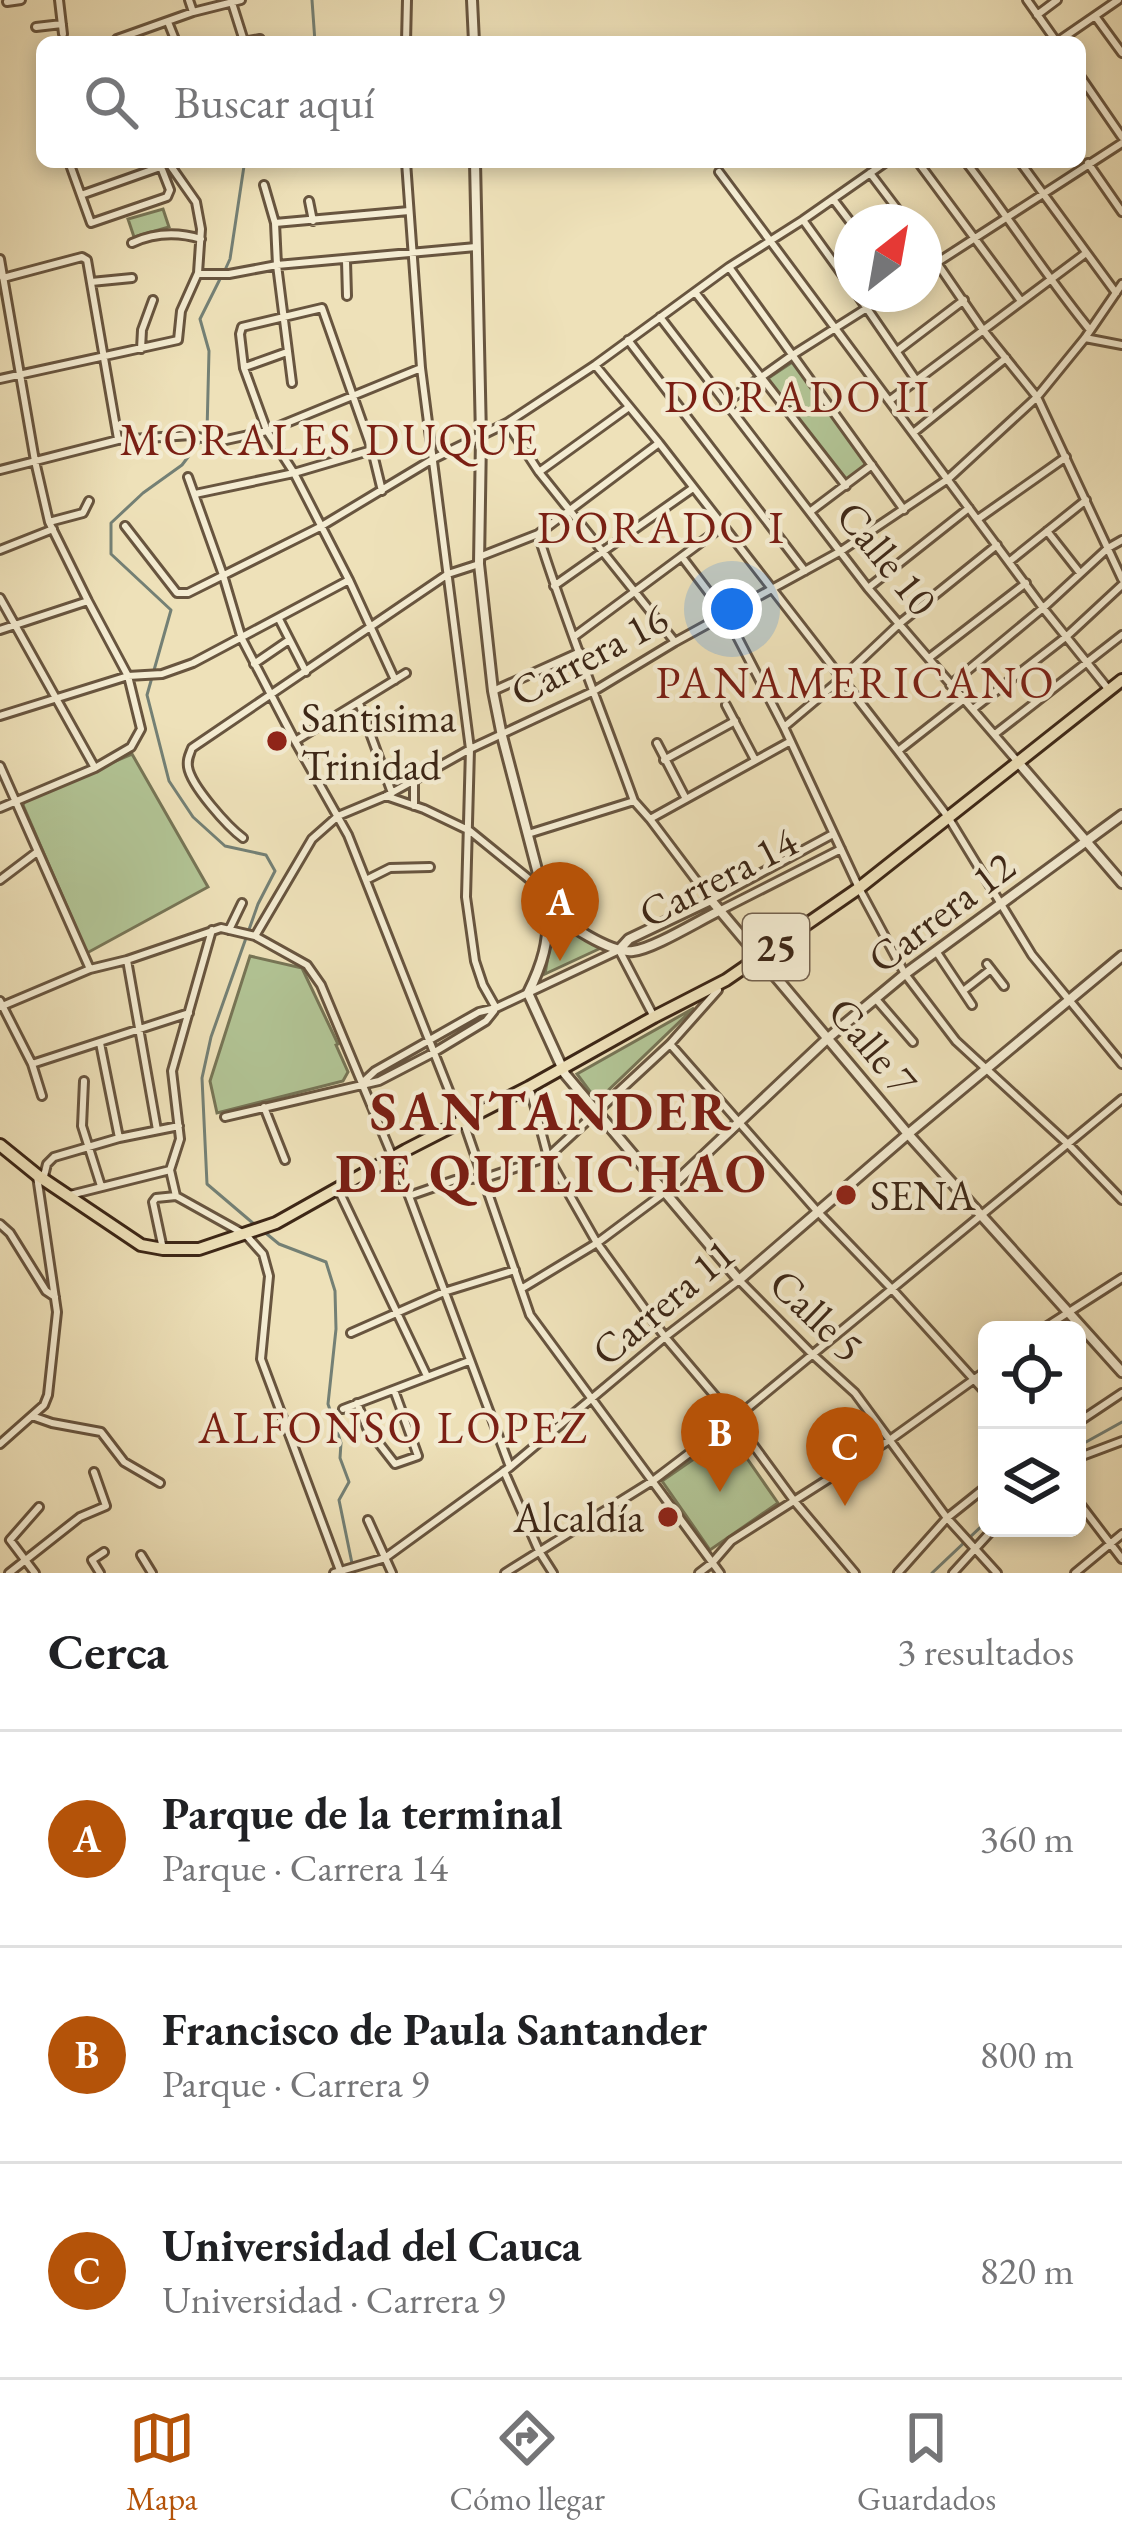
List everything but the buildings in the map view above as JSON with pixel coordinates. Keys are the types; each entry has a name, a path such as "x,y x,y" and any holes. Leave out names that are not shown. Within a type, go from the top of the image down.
{"main road":[{"name":"25","path":"163,1249 199,1249 276,1223 718,990 860,890 1119,686"},
{"name":"25","path":"463,1123 531,1093 654,1017 760,961"},
{"path":"0,1145 134,1242 163,1249"}],"street":[{"path":"7,2 21,0"},
{"path":"59,0 63,34"},
{"path":"189,0 193,12"},
{"path":"406,36 407,0"},
{"path":"472,0 474,36"},
{"path":"1028,0 1053,36"},
{"path":"1037,15 1058,0"},
{"path":"1066,36 1118,0"},
{"path":"128,36 232,2 241,36"},
{"path":"1095,16 1122,53"},
{"path":"168,22 174,36"},
{"path":"36,27 62,24"},
{"path":"1086,85 1122,140 1088,163 1122,212"},
{"path":"73,168 88,221 94,222 167,197 167,168"},
{"path":"81,195 155,168"},
{"path":"0,379 178,340 181,311 201,274 200,213 169,168"},
{"path":"406,168 421,368 470,749 466,897 483,985 496,1008"},
{"path":"476,168 479,561 493,691 549,926 546,948 528,993"},
{"path":"125,526 177,593 188,593 320,527 433,459 507,423 877,168"},
{"path":"922,168 1021,302"},
{"path":"971,168 1087,334 1122,345"},
{"path":"1024,168 1117,293"},
{"path":"942,258 1081,168"},
{"path":"719,172 1043,608 1088,662 1119,686"},
{"path":"869,173 893,204"},
{"path":"264,184 275,223 292,383"},
{"path":"833,200 836,204"},
{"path":"309,201 313,220"},
{"path":"275,223 410,211"},
{"path":"802,220 834,264"},
{"path":"132,243 147,236 201,239"},
{"path":"201,274 476,247"},
{"path":"889,401 1086,253"},
{"path":"1,279 82,257 87,260 118,440"},
{"path":"0,260 51,526 132,677 141,730 131,747 95,768 0,808"},
{"path":"346,261 347,296"},
{"path":"729,267 904,510"},
{"path":"942,267 983,330 1037,397 1122,582 1066,636 973,709"},
{"path":"91,282 132,278"},
{"name":"Carrera 16","path":"253,935 312,839 338,816 595,691 675,641 841,551 948,479 1037,397 1122,284"},
{"path":"694,292 846,486"},
{"path":"141,349 153,300"},
{"path":"897,351 964,300"},
{"path":"382,491 322,308 242,328 244,368 267,430 349,580 394,680"},
{"path":"725,403 862,312"},
{"path":"869,312 916,380"},
{"name":"Calle 10","path":"660,317 868,588 1122,883"},
{"path":"628,340 805,571"},
{"path":"244,368 287,352"},
{"path":"913,433 1006,358"},
{"path":"595,365 898,751 949,820 1032,955 1122,1064"},
{"path":"0,470 118,440 191,435 217,442 267,430 421,368"},
{"path":"539,472 629,406"},
{"path":"507,423 539,472 675,641"},
{"path":"243,838 230,829 192,780 187,762 197,742 271,697 448,574 538,534 659,442"},
{"path":"194,494 294,473 372,450"},
{"path":"978,519 1066,457"},
{"path":"811,511 872,466"},
{"path":"188,477 242,639 338,816 366,880 485,1178 530,1315 720,1573"},
{"path":"554,586 693,488"},
{"path":"0,550 83,513 89,500"},
{"path":"1010,561 1086,500"},
{"path":"868,588 969,508"},
{"path":"575,636 723,526"},
{"path":"1047,531 1079,573"},
{"name":"Calle 7","path":"538,534 634,801 760,961 1122,1372"},
{"path":"950,685 1122,540"},
{"path":"784,727 899,624 997,545"},
{"path":"682,557 726,616 904,974 956,1041 1070,1145 1122,1200"},
{"path":"0,716 56,697 193,664 349,580"},
{"path":"929,658 1026,583"},
{"path":"0,598 95,768"},
{"path":"0,630 88,601"},
{"path":"279,619 306,672"},
{"path":"995,734 1122,635"},
{"path":"254,664 289,640"},
{"path":"493,691 580,652"},
{"path":"295,741 406,673"},
{"path":"898,751 963,700"},
{"path":"359,703 389,795 470,831 540,888"},
{"path":"726,706 755,760"},
{"path":"664,760 735,721"},
{"path":"650,819 789,741"},
{"path":"657,743 686,800"},
{"path":"0,766 91,969"},
{"path":"414,781 414,806"},
{"path":"526,834 634,801"},
{"name":"Carrera 12","path":"521,1289 597,1244 664,1193 904,974 1122,814"},
{"name":"Carrera 14","path":"362,1083 479,1012 620,950 629,939 833,834"},
{"name":"Carrera 14","path":"620,950 635,951 841,849"},
{"path":"0,880 37,852"},
{"path":"366,880 390,868 430,867"},
{"path":"233,931 242,903"},
{"path":"547,908 620,950 654,1017"},
{"path":"176,1196 170,1170 179,1148 179,1126 172,1071 212,930"},
{"path":"42,1096 32,1064 1,1004 212,930 253,935 307,964 321,985 394,1158 507,1469 539,1551 553,1573"},
{"path":"936,951 972,1005"},
{"name":"Carrera 11","path":"341,1570 385,1558 507,1469 1122,956"},
{"path":"127,960 158,1130"},
{"path":"963,991 989,966 1004,986"},
{"path":"409,1196 548,1157 670,1043 718,990"},
{"name":"Calle 5","path":"528,993 564,1071 596,1111 739,1280 855,1394 948,1520 997,1573"},
{"path":"875,998 913,1042"},
{"name":"Carrera 14","path":"225,1117 379,1081 486,1021 496,1008"},
{"path":"32,1064 189,1013"},
{"path":"100,1043 119,1138"},
{"path":"670,1043 817,1211 978,1383"},
{"path":"84,1082 82,1126 101,1186"},
{"path":"531,1093 548,1157 597,1244 665,1337 855,1573"},
{"path":"505,1573 654,1480 733,1420 1122,1099"},
{"path":"264,1108 285,1160"},
{"path":"0,1444 44,1405 48,1395 57,1312 40,1177 49,1160 88,1146 179,1126"},
{"path":"67,1196 170,1170"},
{"path":"338,1189 427,1376"},
{"path":"163,1249 153,1202 176,1196 249,1234 263,1254 269,1276 261,1360 341,1570"},
{"path":"0,1224 55,1297"},
{"path":"351,1333 444,1292 515,1270"},
{"path":"1053,1321 1122,1278"},
{"path":"343,1409 470,1361"},
{"path":"699,1573 731,1541 891,1439 978,1376"},
{"path":"357,1403 394,1464 418,1456 394,1390"},
{"path":"1086,1417 1122,1393"},
{"path":"32,1416 101,1432 124,1462 160,1483"},
{"path":"1086,1455 1122,1442"},
{"path":"9,1573 80,1516 103,1508 106,1503 94,1472"},
{"path":"898,1573 978,1494"},
{"path":"35,1573 10,1540 39,1507"},
{"path":"1086,1512 1122,1559"},
{"path":"368,1520 392,1573"},
{"path":"1075,1573 1122,1534"},
{"path":"953,1573 983,1537"},
{"path":"100,1573 92,1560 104,1552"},
{"path":"141,1555 152,1573"}],"green space":[{"path":"163,209 169,227 134,237 128,219"},
{"path":"794,361 868,465 845,483 767,379"},
{"path":"132,754 208,887 87,953 23,805 25,800"},
{"path":"554,922 601,948 545,974"},
{"path":"250,956 302,968 348,1072 343,1081 217,1113 210,1081"},
{"path":"694,1008 597,1101 577,1074"},
{"path":"730,1434 778,1503 710,1550 662,1481"}],"waterway":[{"path":"312,0 315,36"},
{"path":"225,270 244,168"},
{"path":"220,279 200,319 209,351 207,432 182,465 111,523 111,554 171,610 147,695 169,781 193,817 225,846 266,855 275,871 258,904 211,1037 202,1078 207,1184 254,1224"},
{"path":"262,1230 279,1244 326,1262 335,1291 328,1404 349,1482 339,1500 354,1573"},
{"path":"1086,1442 1122,1422"},
{"path":"932,1573 978,1530"}],"place":[{"name":"Santisima Trinidad","path":"277,741"},
{"name":"Parque de la terminal","path":"560,961"},
{"name":"SENA","path":"846,1195"},
{"name":"Francisco de Paula Santander","path":"720,1492"},
{"name":"Universidad del Cauca","path":"845,1506"},
{"name":"Alcaldía","path":"668,1517"}],"district":[{"name":"DORADO II","path":"798,396"},
{"name":"MORALES DUQUE","path":"330,439"},
{"name":"DORADO I","path":"662,527"},
{"name":"PANAMERICANO","path":"856,682"},
{"name":"SANTANDER DE QUILICHAO","path":"552,1142"},
{"name":"ALFONSO LOPEZ","path":"394,1427"}]}
